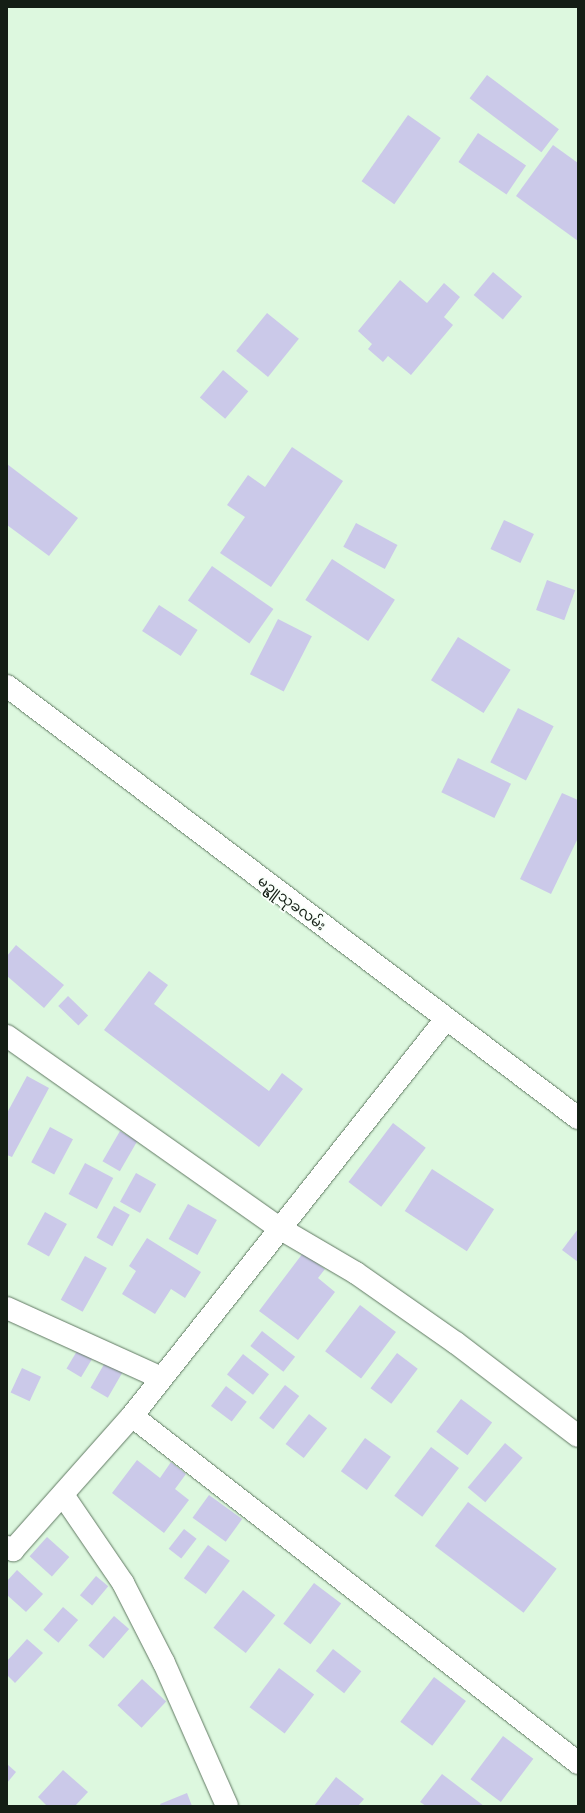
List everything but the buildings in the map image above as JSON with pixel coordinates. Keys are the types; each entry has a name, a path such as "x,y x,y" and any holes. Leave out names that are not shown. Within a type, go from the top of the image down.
{"street":[{"name":"မဥ္ဇူသုခလမ်း","path":"7,686 578,1118"},
{"path":"9,1552 63,1495 132,1416 446,1019"},
{"path":"7,1036 281,1229 356,1273 443,1334 578,1436"},
{"path":"7,1308 162,1378"},
{"path":"132,1416 578,1763"},
{"path":"63,1495 123,1583 164,1663 227,1806"}]}
